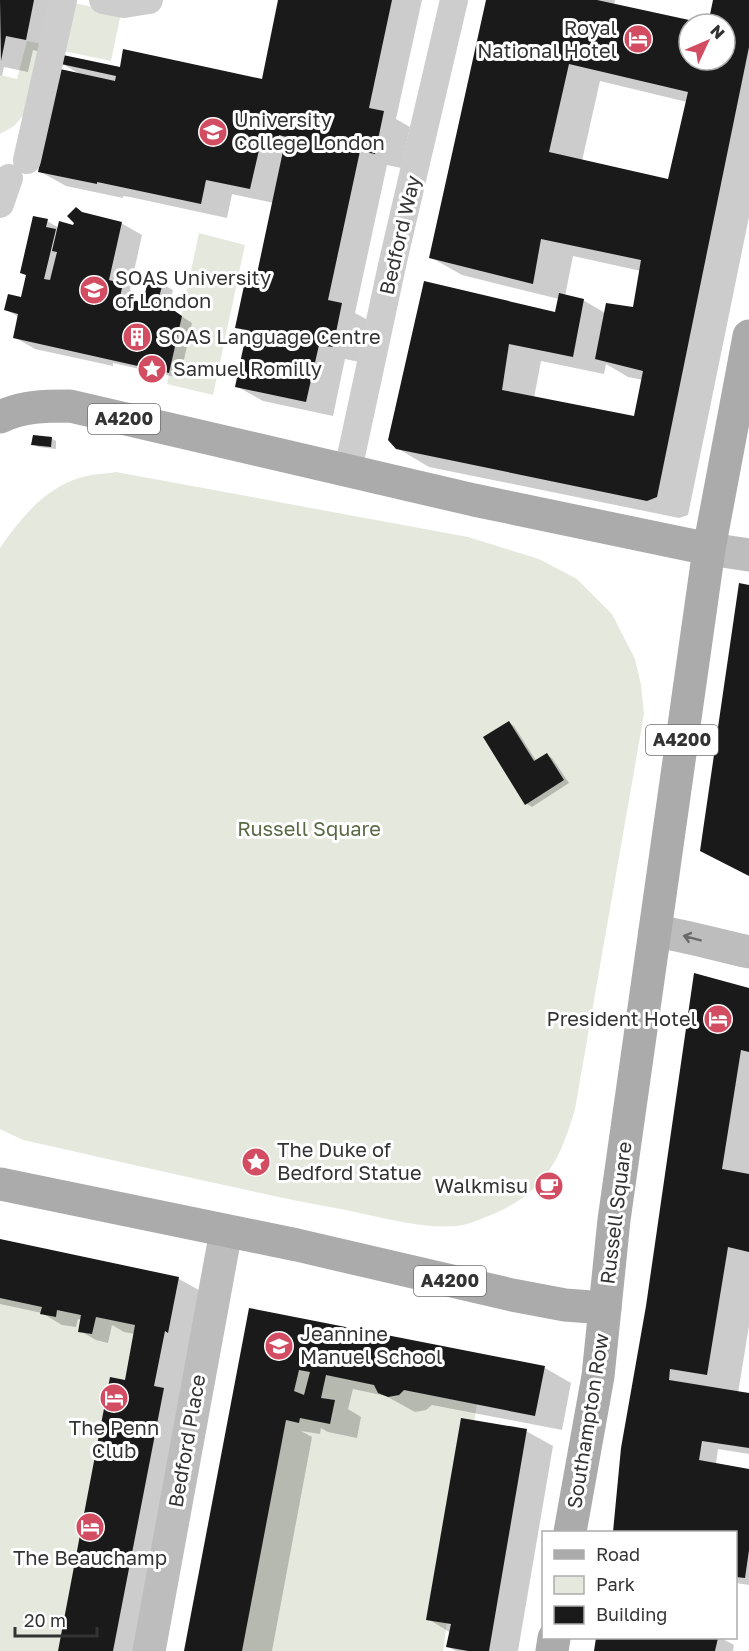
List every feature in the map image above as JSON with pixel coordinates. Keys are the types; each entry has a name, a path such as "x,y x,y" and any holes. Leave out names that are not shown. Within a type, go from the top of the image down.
{"main road":[{"name":"A4200","path":"0,417 32,406 70,406 519,509 709,549 749,336"},
{"name":"Russell Square","path":"0,1184 297,1245 512,1295 565,1305 604,1308 614,1220 709,549"},
{"name":"Southampton Row","path":"570,1531 598,1376 604,1308"}],"street":[{"path":"12,181 63,0"},
{"name":"Bedford Way","path":"348,470 393,261 454,0"},
{"path":"709,549 749,555"},
{"path":"655,931 749,951"},
{"name":"Bedford Place","path":"149,1651 226,1231"}],"green space":[{"path":"74,3 121,13 111,61 64,51"},
{"path":"27,41 42,44 26,112 14,126 0,134 0,75 17,79"},
{"path":"199,233 245,245 213,395 167,384"},
{"name":"Russell Square","path":"116,472 468,537 539,559 577,579 612,614 635,659 644,714 575,1109 556,1160 537,1186 509,1206 460,1225 411,1223 257,1192 23,1140 0,1129 0,548 16,526 44,497 66,483 84,477"},
{"path":"0,1276 147,1307 80,1651 0,1651"},
{"path":"298,1348 478,1395 443,1651 221,1651"}],"building":[{"path":"0,0 34,0 26,40 6,36 1,61"},
{"name":"University College London","path":"278,0 392,0 369,108 384,111 375,154 360,151 328,300 342,303 333,347 319,345 306,402 235,387 247,330 235,328 245,281 255,283 286,137 279,135 278,140 262,137 250,189 206,180 201,204 38,172 60,69 115,81 116,76 61,64 63,55 120,67 123,49 262,79"},
{"path":"486,0 597,0 677,17 677,72 737,72 737,12 710,12 713,0 749,0 749,47 657,497 647,501 396,449 388,440 424,281 555,312 559,293 584,299 573,357 509,344 502,390 634,416 643,371 595,359 606,303 633,307 641,260 541,239 533,284 429,258","holes":["569,64 688,92 668,179 549,152"]},
{"path":"76,207 82,212 122,222 109,280 123,284 119,301 131,298 143,304 148,279 163,282 156,309 169,307 182,316 169,373 13,338 18,314 4,310 8,294 21,297 26,275 20,273 33,216 48,219 46,227 56,229 44,279 50,280 57,252 52,251 59,221 73,225 74,223 67,216"},
{"path":"33,435 52,437 51,447 31,445"},
{"path":"739,583 749,585 749,876 700,851"},
{"path":"509,721 534,761 547,753 564,780 525,805 483,737"},
{"path":"694,973 749,988 749,1052 741,1050 722,1169 749,1174 749,1252 728,1247 707,1375 670,1369 669,1380 749,1393 749,1448 702,1441 699,1460 749,1469 749,1550 745,1578 737,1577 737,1531 613,1531 621,1448 646,1306"},
{"path":"0,1239 179,1277 154,1386 164,1388 113,1651 58,1651 110,1377 125,1380 135,1325 96,1317 92,1334 78,1332 81,1315 57,1310 56,1317 40,1314 42,1307 0,1298"},
{"path":"249,1308 545,1366 535,1416 404,1390 399,1395 388,1397 378,1393 374,1385 326,1375 321,1398 335,1400 330,1424 300,1418 299,1423 286,1420 242,1651 184,1651","holes":["299,1370 310,1372 304,1395 294,1391"]},
{"path":"461,1418 527,1429 489,1651 468,1651 446,1647 451,1624 426,1620"},
{"path":"596,1639 718,1639 715,1651 594,1651"}],"place":[{"name":"Royal National Hotel","path":"638,39"},
{"name":"University College London","path":"213,132"},
{"name":"SOAS University of London","path":"94,290"},
{"name":"SOAS Language Centre","path":"137,337"},
{"name":"Samuel Romilly","path":"152,369"},
{"name":"President Hotel","path":"718,1019"},
{"name":"The Duke of Bedford Statue","path":"256,1162"},
{"name":"Walkmisu","path":"549,1186"},
{"name":"Jeannine Manuel School","path":"279,1346"},
{"name":"The Penn Club","path":"114,1398"},
{"name":"The Beauchamp","path":"90,1527"}]}
